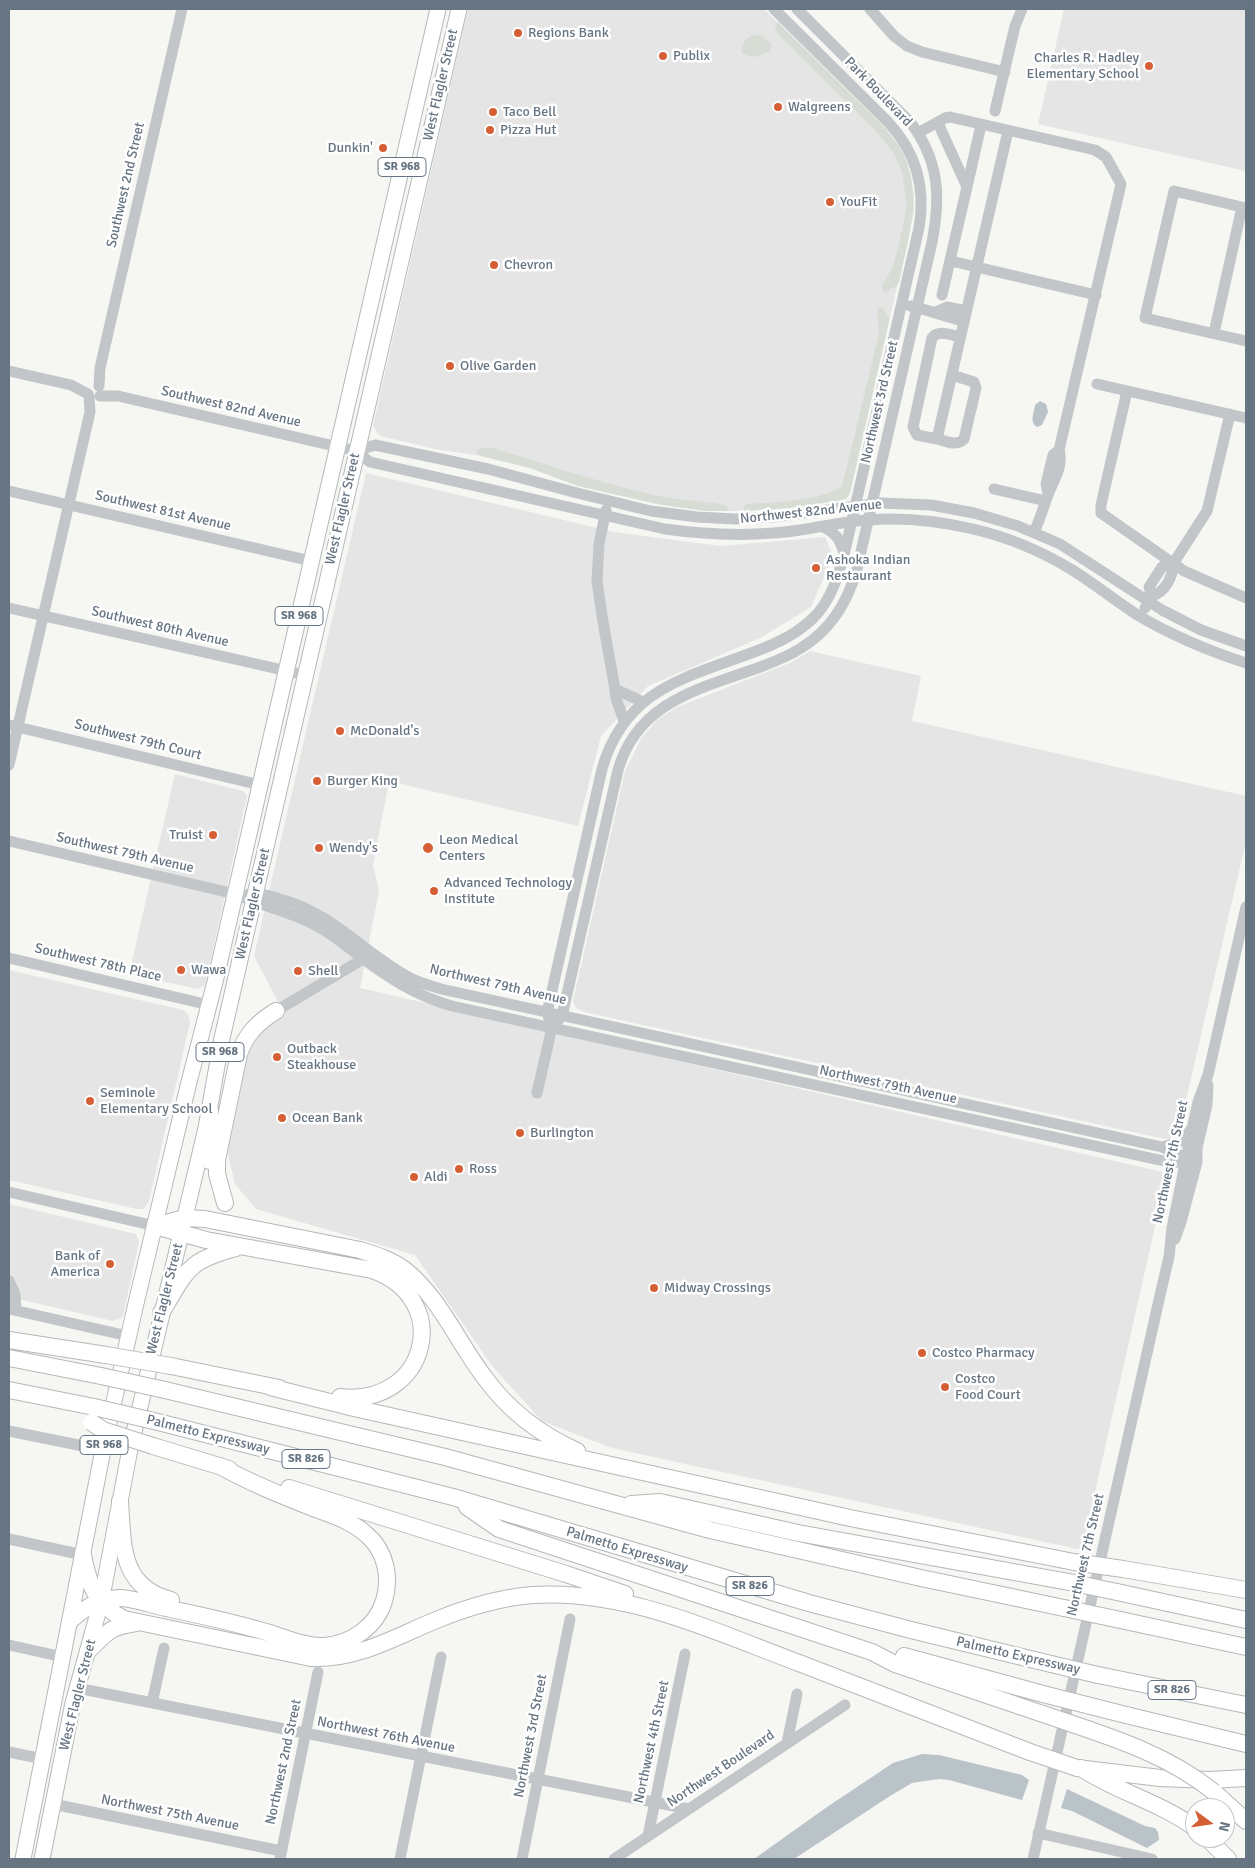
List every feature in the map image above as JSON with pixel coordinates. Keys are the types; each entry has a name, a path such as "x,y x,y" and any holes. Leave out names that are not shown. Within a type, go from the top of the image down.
{"highway":[{"path":"225,1203 217,1174 217,1160 239,1054 252,1028 276,1011"},
{"path":"210,1111 210,1179 216,1194 236,1214 264,1232"},
{"path":"155,1226 183,1226 205,1219 360,1250 382,1257 404,1269 430,1296 484,1378 510,1409 548,1437 602,1462"},
{"path":"9,1340 171,1366 270,1386 347,1398 360,1398 380,1393 401,1380 417,1359 421,1344 421,1328 418,1313 407,1293 397,1282 386,1275 355,1267 241,1247 183,1226"},
{"path":"161,1313 182,1278 194,1264 208,1256 241,1247"},
{"name":"SR 826","path":"9,1358 165,1390 404,1447 756,1541 1246,1647"},
{"path":"270,1386 364,1410 850,1518 1074,1562 1186,1578 1246,1590"},
{"name":"Palmetto Expressway","path":"9,1390 60,1400 92,1414 158,1422 453,1497 800,1600 911,1630 1098,1675 1246,1705"},
{"path":"92,1414 104,1430 566,1574 655,1604 672,1615"},
{"path":"71,1620 83,1608 91,1604 122,1598 244,1626 309,1645 330,1645 349,1640 368,1627 382,1608 386,1591 387,1571 382,1554 374,1541 346,1521 246,1481 220,1466"},
{"path":"453,1497 499,1529 872,1652 895,1664 1146,1750 1199,1780 1246,1821"},
{"path":"120,1501 123,1544 128,1565 135,1578 144,1589 155,1595 172,1600 197,1615"},
{"path":"619,1505 660,1502 798,1533 1069,1582 1246,1620"},
{"path":"83,1555 90,1586 101,1602 114,1614 124,1619 297,1656 324,1658 347,1656 362,1652 435,1620 482,1604 528,1596 572,1594 595,1596 672,1615 1030,1752 1079,1768 1098,1780 1163,1808 1185,1822"},
{"path":"1186,1578 1246,1582"},
{"path":"1117,1592 1246,1612"},
{"path":"88,1651 109,1630 120,1625 139,1623"},
{"path":"872,1652 900,1655 1043,1694 1246,1744"},
{"path":"1079,1768 1103,1769 1160,1778 1210,1780 1246,1778"},
{"path":"1212,1848 1219,1859"},
{"path":"1216,1848 1228,1859"}],"main road":[{"name":"West Flagler Street","path":"23,1859 71,1620 102,1450 235,894 438,9"},
{"name":"West Flagler Street","path":"42,1859 77,1688 101,1602 120,1501 161,1313 210,1111 222,1038 459,9"},
{"path":"402,171 408,180 409,190 415,197"},
{"path":"395,198 401,204 403,216 409,225"},
{"path":"63,1657 71,1683 77,1688"},
{"path":"38,1784 44,1797 53,1804"}],"street":[{"name":"Southwest 2nd Street","path":"9,765 13,726 43,616 182,9"},
{"name":"Northwest 3rd Street","path":"562,1016 618,770 636,732 669,703 784,657 803,647 819,635 835,618 850,590 872,504 932,242 938,205 937,184 932,164 918,133 902,113 797,9"},
{"path":"870,9 894,36 907,46 922,52 1005,72"},
{"path":"995,111 1015,26 1022,9"},
{"name":"Park Boulevard","path":"778,10 900,136 912,155 918,172 921,211"},
{"path":"918,133 947,117 1099,152 1106,157 1118,176 1121,188 1059,450 1062,457 1053,486 1034,532"},
{"path":"938,123 968,186"},
{"path":"942,295 981,125"},
{"path":"937,439 1008,131"},
{"path":"1214,333 1244,207 1174,191 1145,318 1246,341"},
{"name":"Northwest 3rd Street","path":"643,702 668,685 773,645 799,631 817,614 829,596 837,579 844,554 921,211"},
{"path":"951,261 1096,295"},
{"path":"901,304 936,312 941,316 965,316"},
{"path":"952,375 971,380 976,384 964,439 959,443 917,435 913,427 932,338 942,333 960,337"},
{"name":"Southwest 82nd Avenue","path":"9,371 338,447"},
{"path":"1097,384 1246,418"},
{"path":"1127,391 1101,505 1101,513 1184,571 1246,598"},
{"path":"1140,616 1150,599 1160,593 1173,574 1173,564 1207,511 1230,414"},
{"name":"Northwest 82nd Avenue","path":"356,451 375,445 488,469 608,501 674,514 735,519 773,517 872,504 904,503 944,506 989,516 1034,532 1075,552 1195,627 1246,646"},
{"name":"Northwest 82nd Avenue","path":"338,447 356,451 370,462 605,517 665,529 706,534 765,534 868,520 913,520 944,523 1004,538 1059,563 1140,616 1194,644 1246,663"},
{"path":"994,489 1047,497"},
{"name":"Southwest 81st Avenue","path":"9,491 311,561"},
{"path":"608,501 599,544 597,581 604,632 616,689 615,696 622,710 624,722"},
{"path":"823,527 831,531 839,539 844,554"},
{"name":"Southwest 80th Avenue","path":"9,608 305,675"},
{"path":"552,1028 547,1013 602,769 613,740 624,722 643,702 616,689"},
{"name":"Southwest 79th Court","path":"13,726 260,785"},
{"name":"Southwest 79th Avenue","path":"9,841 235,894"},
{"name":"Northwest 79th Avenue","path":"235,894 254,898 304,919 419,982 456,993 1162,1147 1179,1155 1185,1162"},
{"name":"Northwest 7th Street","path":"1033,1859 1168,1258 1185,1162 1198,1129 1195,1114 1208,1075 1246,907"},
{"name":"Northwest 79th Avenue","path":"353,945 363,959 396,982 433,1000 552,1028 1158,1160 1185,1162"},
{"name":"Southwest 78th Place","path":"9,958 209,1004"},
{"path":"276,1011 363,959"},
{"path":"537,1093 552,1028 562,1016"},
{"name":"Northwest 7th Street","path":"1168,1258 1181,1222 1197,1162 1196,1130 1207,1105 1208,1075"},
{"path":"843,1091 847,1078"},
{"path":"1162,1147 1179,1142 1196,1130"},
{"path":"1185,1162 1193,1157 1197,1148"},
{"path":"9,1192 155,1226"},
{"path":"9,1281 15,1294 12,1310 128,1336"},
{"path":"9,1430 102,1450"},
{"path":"9,1540 83,1555"},
{"name":"Northwest 3rd Street","path":"522,1859 570,1619"},
{"path":"9,1645 63,1657"},
{"path":"152,1703 164,1648"},
{"name":"Northwest 4th Street","path":"648,1836 685,1654"},
{"path":"400,1859 441,1657"},
{"name":"Northwest 2nd Street","path":"281,1855 318,1672"},
{"name":"Northwest 76th Avenue","path":"77,1688 689,1809"},
{"path":"787,1743 797,1694"},
{"name":"Northwest Boulevard","path":"614,1859 845,1705"},
{"path":"9,1752 43,1759"},
{"name":"Northwest 75th Avenue","path":"53,1804 281,1855"},
{"path":"1038,1833 1152,1859"}],"shaded area":[{"path":"468,9 764,9 886,129 900,148 909,170 914,194 914,212 850,493 847,498 771,510 727,511 682,508 578,486 512,463 435,449 380,436 373,426"},
{"name":"Charles R. Hadley Elementary School","path":"1064,9 1246,9 1246,171 1038,124"},
{"path":"778,22 886,129 900,148 908,164 913,198 910,232 899,283 890,289 889,292 883,291 882,285 893,267 907,205 902,171 893,152 877,132 777,33 775,26"},
{"path":"753,35 763,36 771,44 771,51 754,57 742,54 744,43"},
{"path":"879,307 885,308 884,311 889,317 889,321 850,493 847,498 790,508 744,511 744,506 747,504 783,502 820,496 842,487 879,333 877,310"},
{"path":"1040,401 1046,404 1048,412 1042,425 1037,427 1033,423 1033,417 1035,405"},
{"path":"481,448 492,448 646,493 728,507 727,511 705,511 657,504 578,486 530,468 481,456 476,452"},
{"path":"366,473 614,532 721,546 825,537 833,556 811,607 760,638 648,686 601,736 578,826 389,781 373,865 379,891 360,988 1167,1173 1082,1550 612,1448 542,1421 493,1367 415,1255 256,1209 235,1184 224,1138 244,1046 285,1015 254,956"},
{"path":"810,651 921,676 912,721 1246,796 1246,841 1179,1130 1176,1135 1165,1139 584,1012 576,1008 573,1001 625,771 641,739 657,720 675,708 790,663"},
{"path":"175,774 243,791 247,796 205,985 198,989 129,974"},
{"name":"Seminole Elementary School","path":"9,970 183,1010 188,1014 190,1023 149,1201 144,1209 9,1180"},
{"path":"9,1204 136,1234 139,1242 121,1318 113,1321 9,1297"},
{"path":"922,1754 939,1755 1022,1775 1029,1780 1022,1800 949,1780 939,1779 912,1783 794,1859 754,1859 893,1763"},
{"path":"1067,1789 1145,1826 1155,1828 1158,1832 1159,1840 1147,1848 1072,1811 1061,1808"}],"place":[{"name":"Regions Bank","path":"518,33"},
{"name":"Publix","path":"663,56"},
{"name":"Charles R. Hadley Elementary School","path":"1149,66"},
{"name":"Walgreens","path":"778,107"},
{"name":"Taco Bell","path":"493,112"},
{"name":"Pizza Hut","path":"490,130"},
{"name":"Dunkin'","path":"383,148"},
{"name":"YouFit","path":"830,202"},
{"name":"Chevron","path":"494,265"},
{"name":"Olive Garden","path":"450,366"},
{"name":"Ashoka Indian Restaurant","path":"816,568"},
{"name":"McDonald's","path":"340,731"},
{"name":"Burger King","path":"317,781"},
{"name":"Truist","path":"213,835"},
{"name":"Wendy's","path":"319,848"},
{"name":"Leon Medical Centers","path":"428,848"},
{"name":"Advanced Technology Institute","path":"434,891"},
{"name":"Wawa","path":"181,970"},
{"name":"Shell","path":"298,971"},
{"name":"Outback Steakhouse","path":"277,1057"},
{"name":"Seminole Elementary School","path":"90,1101"},
{"name":"Ocean Bank","path":"282,1118"},
{"name":"Burlington","path":"520,1133"},
{"name":"Ross","path":"459,1169"},
{"name":"Aldi","path":"414,1177"},
{"name":"Bank of America","path":"110,1264"},
{"name":"Midway Crossings","path":"654,1288"},
{"name":"Costco Pharmacy","path":"922,1353"},
{"name":"Costco Food Court","path":"945,1387"}]}
